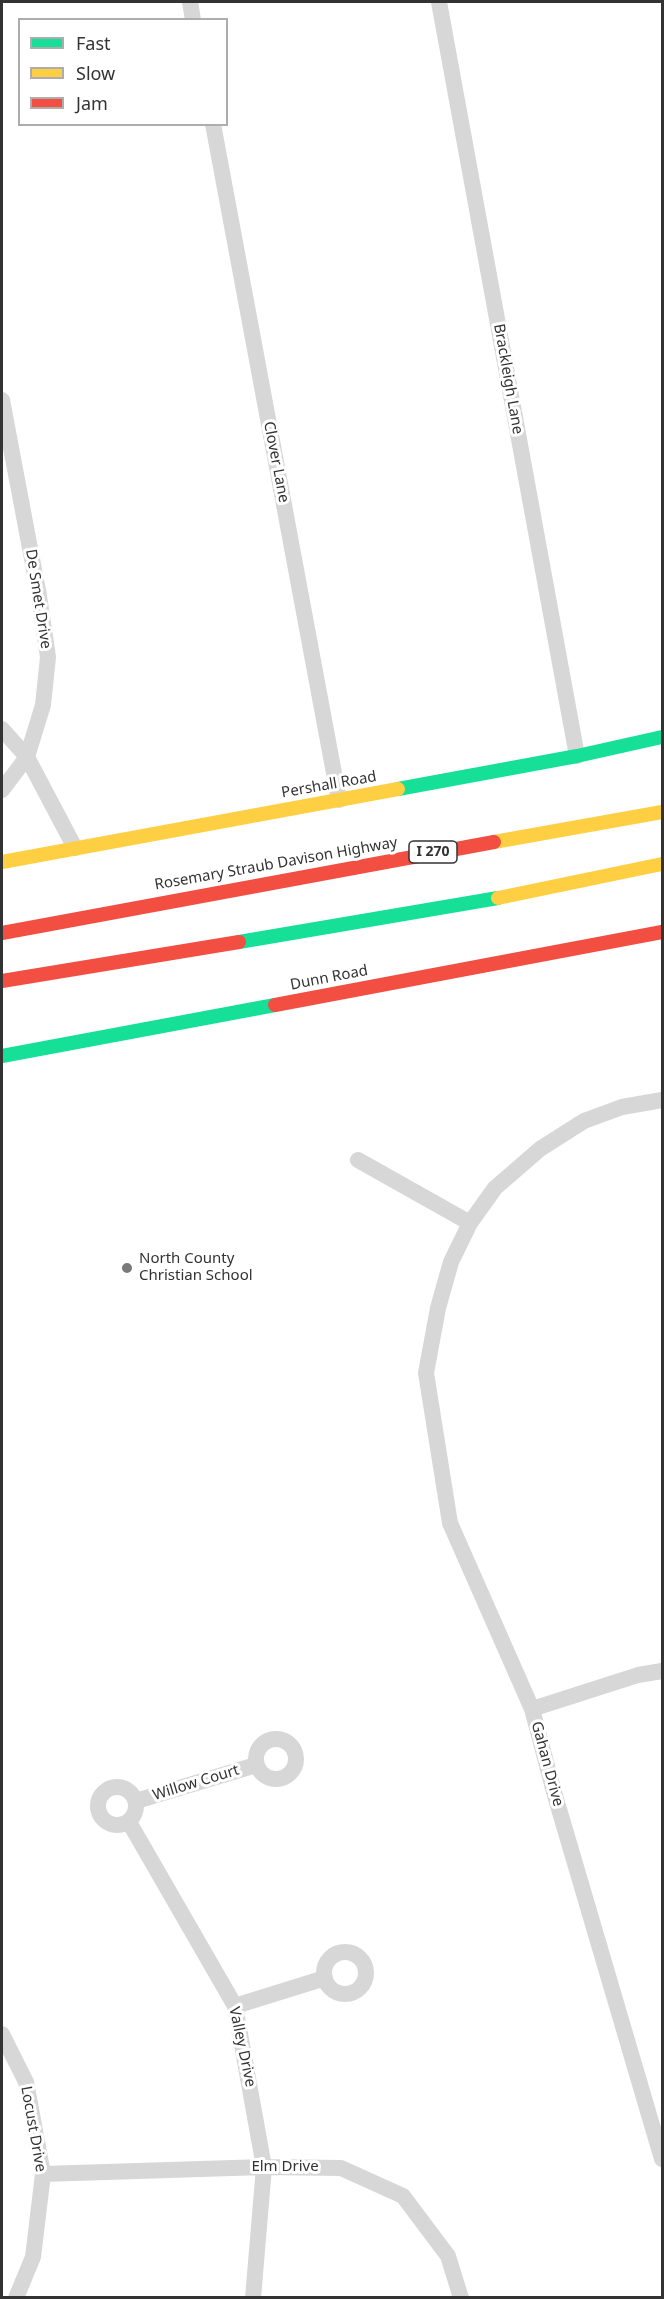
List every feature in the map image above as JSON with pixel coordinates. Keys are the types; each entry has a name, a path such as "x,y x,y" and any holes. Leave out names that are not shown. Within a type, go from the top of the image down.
{"main road":[{"name":"Pershall Road","path":"2,862 577,756 663,737"},
{"name":"Rosemary Straub Davison Highway","path":"2,933 204,894 663,812"},
{"path":"2,981 158,953 471,903 663,864"},
{"path":"471,903 618,888"},
{"path":"25,914 204,894"},
{"name":"Dunn Road","path":"2,1056 663,932"},
{"path":"45,989 120,970 158,953"}],"street":[{"path":"189,2 193,18"},
{"name":"Brackleigh Lane","path":"439,2 577,756"},
{"name":"Clover Lane","path":"213,126 339,800"},
{"name":"De Smet Drive","path":"2,400 39,596 48,657 44,705 27,757 2,790"},
{"path":"2,729 27,757 75,848"},
{"name":"Gahan Drive","path":"663,1100 622,1107 584,1121 549,1144 495,1188 470,1223 451,1263 438,1308 426,1373 450,1523 532,1709 663,2159"},
{"path":"358,1160 470,1223"},
{"path":"532,1709 638,1675 663,1671"},
{"name":"Willow Court","path":"136,1801 256,1765"},
{"path":"112,1788 127,1790 136,1801 136,1809 129,1822 115,1826 108,1823 98,1812 98,1804 105,1791 112,1788"},
{"name":"Valley Drive","path":"129,1822 235,2006 264,2167 253,2298"},
{"path":"235,2006 325,1978"},
{"name":"Locust Drive","path":"2,2034 26,2082 43,2174 33,2257 16,2298"},
{"name":"Elm Drive","path":"43,2174 264,2167 341,2168 403,2196 448,2256 460,2298"}],"traffic: fast":[{"path":"398,789 577,756 662,737"},
{"path":"239,942 498,898"},
{"path":"2,1056 275,1005"}],"traffic: slow":[{"path":"2,862 398,789"},
{"path":"494,842 662,812"},
{"path":"498,898 662,864"}],"traffic: jam":[{"path":"2,933 494,842"},
{"path":"275,1005 662,932"},
{"path":"2,981 239,942"}],"place":[{"name":"North County Christian School","path":"127,1268"}]}
